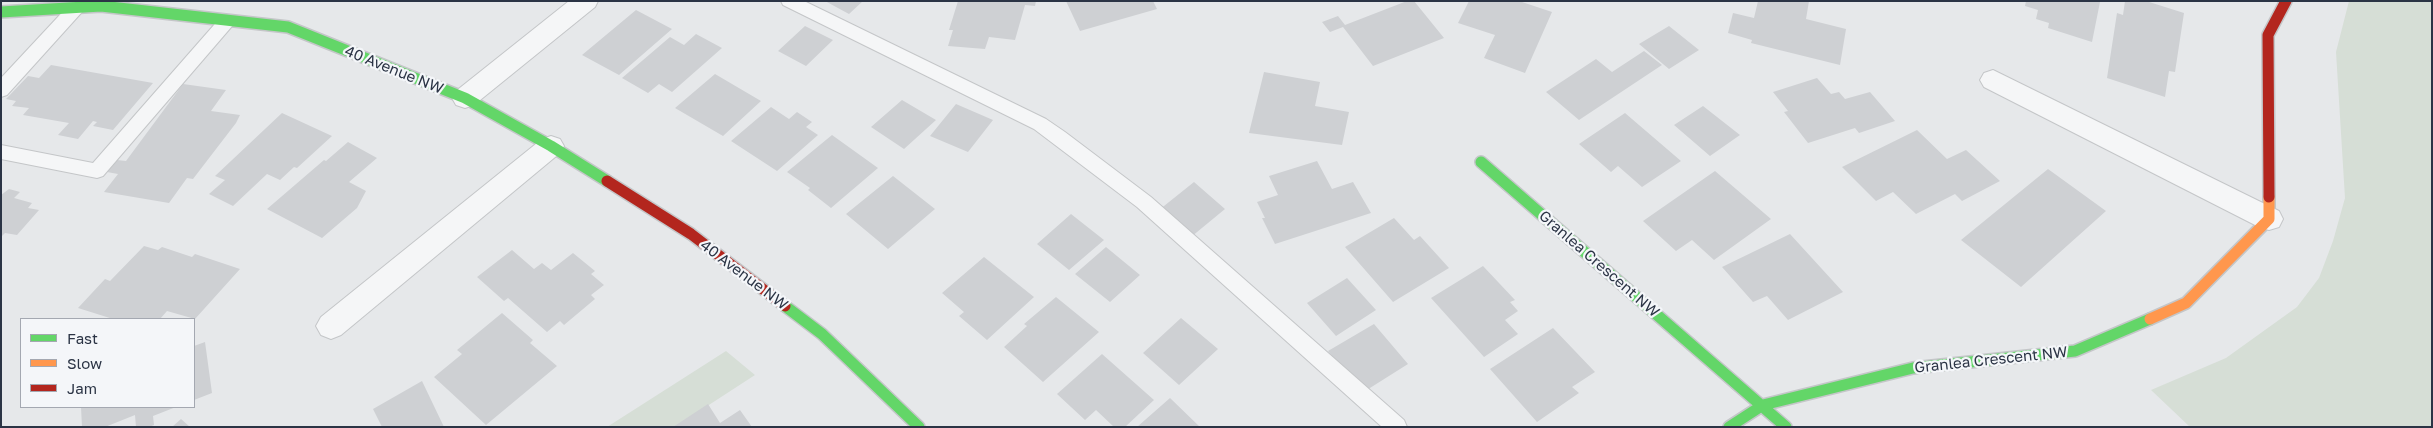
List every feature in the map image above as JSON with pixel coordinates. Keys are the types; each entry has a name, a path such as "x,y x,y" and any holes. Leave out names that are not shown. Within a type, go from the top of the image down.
{"street":[{"path":"465,98 586,1"},
{"path":"1993,80 2269,219 2268,35 2286,1"},
{"name":"40 Avenue NW","path":"1,12 101,6 288,28 465,98 551,146 691,234 822,334 920,427"},
{"path":"331,326 551,146"},
{"name":"Granlea Crescent NW","path":"1481,162 1763,404 1786,427"},
{"name":"Granlea Crescent NW","path":"1729,427 1763,404 1913,368 2075,351 2186,303 2269,219"}],"lane":[{"path":"789,1 1046,128 1144,202 1397,427"},
{"path":"1,90 76,8"},
{"path":"1,152 97,171 227,21"}],"shaded area":[{"path":"2349,1 2432,1 2432,427 2190,427 2151,390 2226,358 2297,307 2319,278 2333,241 2345,198 2336,52"},
{"path":"726,351 755,375 675,427 607,427"}],"building":[{"path":"825,1 863,1 849,14"},
{"path":"958,1 1036,1 1035,6 1025,5 1015,40 989,37 985,49 948,46 953,30 949,30"},
{"path":"1066,1 1153,1 1157,9 1080,31"},
{"path":"1407,1 1414,1 1444,38 1373,66 1343,27 1330,32 1322,22 1338,16 1345,25"},
{"path":"1469,1 1519,1 1552,12 1525,73 1484,58 1495,35 1458,23"},
{"path":"1758,1 1809,1 1806,19 1846,29 1840,65 1751,43 1752,40 1728,33 1733,13 1754,18"},
{"path":"2026,1 2100,2 2092,42 2048,28 2049,23 2036,19 2038,10 2025,6"},
{"path":"2125,1 2146,1 2184,13 2175,72 2169,71 2165,97 2107,78 2117,13 2123,15"},
{"path":"636,10 672,29 619,75 582,55"},
{"path":"805,26 833,40 806,66 778,51"},
{"path":"1669,26 1699,50 1669,69 1639,44"},
{"path":"696,34 722,48 672,92 659,84 648,93 622,78 670,37 684,45"},
{"path":"1644,51 1662,65 1579,120 1546,92 1596,59 1612,72"},
{"path":"51,65 153,83 113,130 93,126 97,122 93,121 78,139 58,135 69,123 23,115 29,108 12,106 16,101 6,99 28,76 39,78"},
{"path":"1264,72 1320,82 1315,106 1349,112 1342,145 1249,133"},
{"path":"715,74 761,101 723,136 675,108"},
{"path":"1817,78 1831,94 1839,92 1845,99 1870,92 1895,121 1859,133 1855,128 1808,143 1784,112 1788,111 1773,92"},
{"path":"183,84 226,90 211,111 240,115 236,123 193,179 187,178 169,203 104,192 118,174 107,172 117,160 126,161"},
{"path":"902,100 936,120 904,149 871,127"},
{"path":"956,104 993,120 968,152 930,136"},
{"path":"1703,106 1740,135 1710,156 1674,125"},
{"path":"771,107 789,119 797,112 812,122 806,127 818,135 777,171 731,141"},
{"path":"282,113 332,136 297,168 294,167 280,180 267,174 233,206 209,194 225,180 215,176"},
{"path":"1625,113 1681,161 1642,187 1618,166 1611,172 1579,144"},
{"path":"1917,130 1947,159 1966,150 2000,181 1962,201 1955,194 1916,214 1893,192 1876,201 1842,167"},
{"path":"832,135 878,168 831,208 808,190 810,188 787,172"},
{"path":"348,142 377,158 349,182 366,191 357,208 322,238 267,209 324,160 326,161"},
{"path":"1317,161 1332,189 1353,182 1371,213 1275,244 1262,218 1265,218 1257,202 1278,195 1269,176"},
{"path":"2048,169 2106,211 2021,287 1961,240"},
{"path":"1715,171 1771,219 1714,260 1692,240 1676,251 1643,221"},
{"path":"893,176 935,209 888,249 846,214"},
{"path":"1194,182 1225,209 1191,237 1159,210"},
{"path":"9,189 20,192 14,198 32,203 28,208 39,210 17,235 5,233 1,237 1,195"},
{"path":"1071,214 1104,240 1069,270 1037,244"},
{"path":"1394,218 1414,240 1420,236 1449,268 1393,302 1345,247"},
{"path":"1790,234 1843,292 1788,320 1767,296 1753,302 1722,267"},
{"path":"144,246 158,250 162,247 192,257 195,254 240,269 195,319 167,311 161,318 110,318 78,308 105,279 110,281"},
{"path":"1106,247 1140,275 1110,302 1075,274"},
{"path":"512,250 534,269 542,263 551,270 573,253 595,271 591,274 604,285 591,295 595,299 564,325 560,321 547,332 508,298 504,301 477,277"},
{"path":"984,257 1034,297 987,340 959,316 964,312 942,293"},
{"path":"1483,266 1515,300 1510,302 1518,311 1505,320 1518,334 1484,357 1431,298"},
{"path":"1347,278 1376,310 1336,336 1307,303"},
{"path":"1056,297 1099,332 1043,382 1004,347 1027,326 1024,324"},
{"path":"502,313 533,340 530,343 557,366 486,425 434,377 462,354 457,350"},
{"path":"1181,318 1218,349 1179,385 1143,353"},
{"path":"1374,324 1408,364 1362,393 1328,351"},
{"path":"1553,328 1595,372 1572,387 1579,393 1537,422 1490,369"},
{"path":"205,342 212,393 195,400 195,346"},
{"path":"1102,354 1154,400 1125,427 1114,427 1096,410 1085,420 1057,394"},
{"path":"422,381 444,427 382,427 373,409"},
{"path":"1170,398 1200,427 1137,427"},
{"path":"708,404 720,423 740,410 752,427 673,427"},
{"path":"81,408 173,408 153,416 154,425 149,427 136,427 135,415 105,427 82,427"},
{"path":"181,419 190,427 172,427"}],"traffic: fast":[{"path":"1,12 101,6 288,27 465,98 551,146 607,181"},
{"path":"1481,162 1786,427"},
{"path":"785,306 822,334 919,427"},
{"path":"1729,427 1763,405 1913,368 2075,351 2150,319"}],"traffic: slow":[{"path":"2150,319 2186,303 2269,219 2269,197"}],"traffic: jam":[{"path":"2269,197 2268,35 2286,1"},
{"path":"607,181 691,234 785,306"}]}
